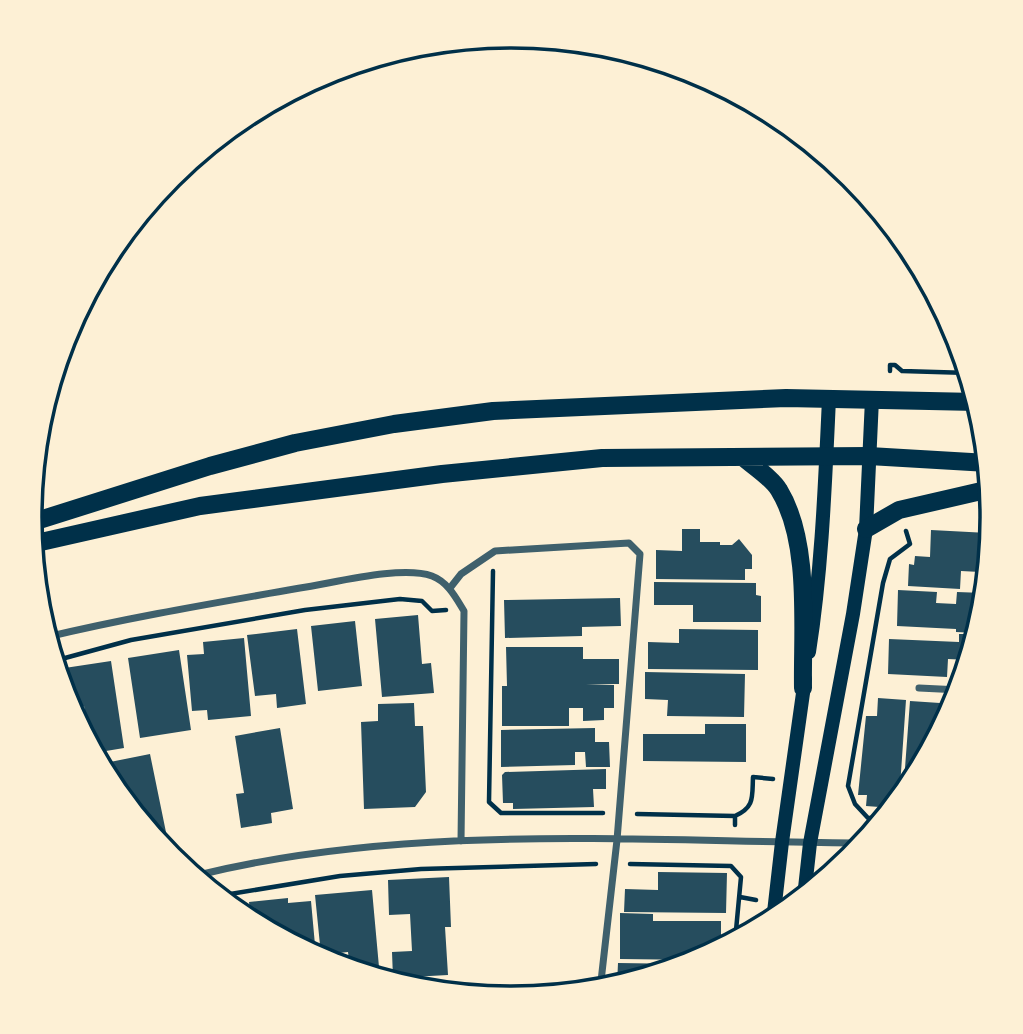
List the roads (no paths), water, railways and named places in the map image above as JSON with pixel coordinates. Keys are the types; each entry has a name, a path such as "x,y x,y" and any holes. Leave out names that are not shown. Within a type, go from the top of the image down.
{"main road":[{"path":"42,519 210,466 295,443 394,424 493,411 786,398 966,401"},
{"path":"776,904 782,842 816,608 823,532 829,399"},
{"path":"806,882 810,843 866,530 872,399"},
{"path":"43,542 200,506 442,474 602,458 869,456 978,462"},
{"path":"743,457 778,488 791,516 801,552 803,688"},
{"path":"866,530 899,510 980,491"}],"street":[{"path":"450,588 461,574 495,551 629,543 640,554 617,840 601,977"},
{"path":"57,635 124,619 406,572 433,576 450,588 464,611 461,841"},
{"path":"919,688 948,689"},
{"path":"206,873 325,852 400,843 697,839 849,843"}]}
